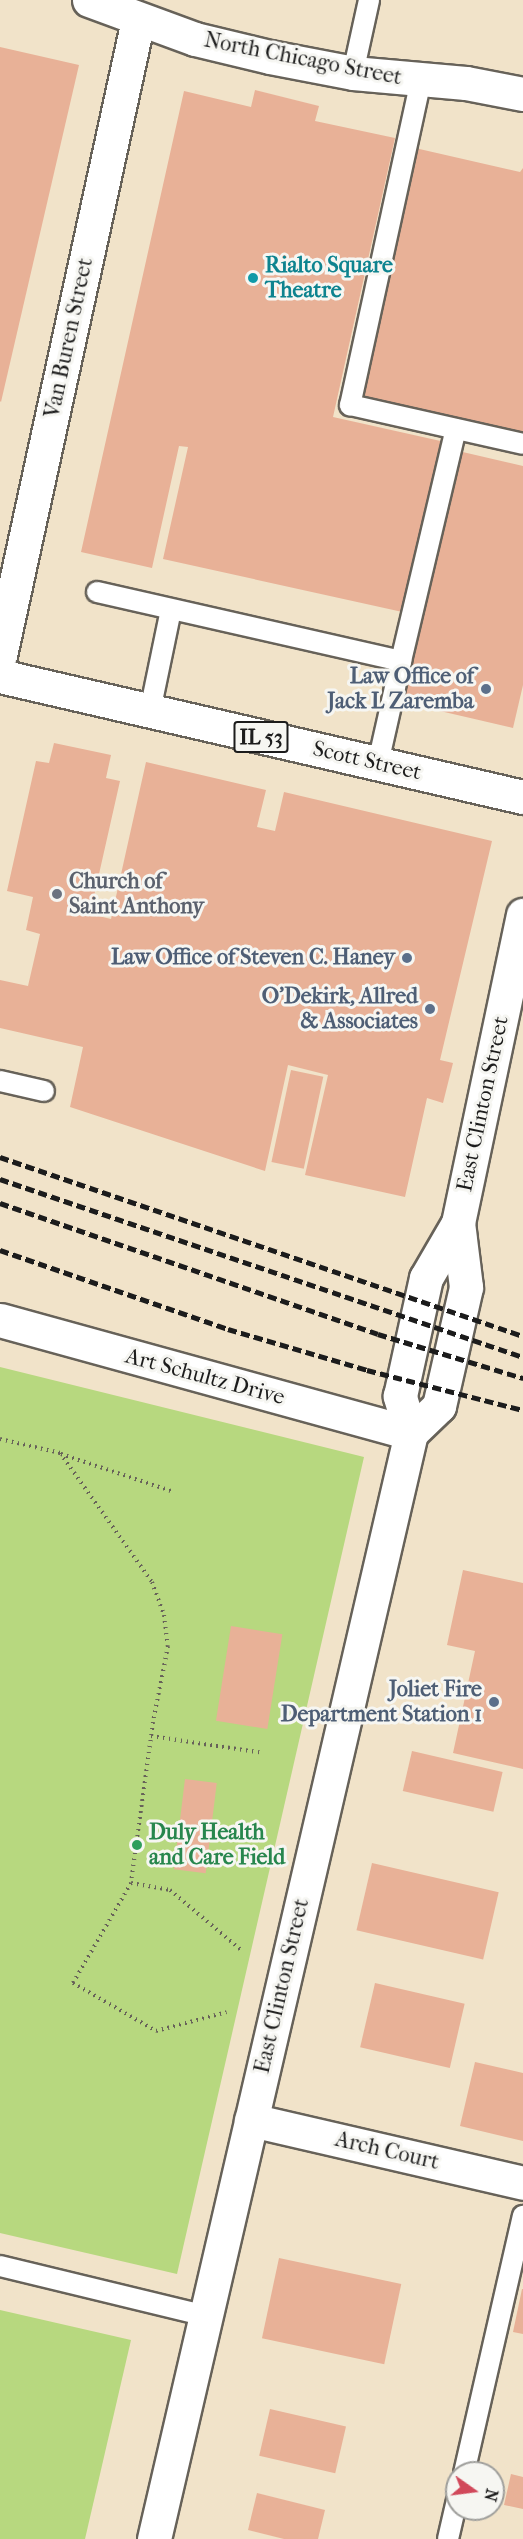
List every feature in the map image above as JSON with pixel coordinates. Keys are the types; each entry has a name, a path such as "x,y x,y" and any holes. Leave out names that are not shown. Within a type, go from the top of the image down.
{"street":[{"name":"North Chicago Street","path":"89,0 138,20 259,55 353,73 523,94"},
{"name":"Van Buren Street","path":"0,655 138,20"},
{"name":"Scott Street","path":"0,676 523,796"},
{"name":"East Clinton Street","path":"154,2539 411,1433 439,1406 466,1287 458,1223 523,915"},
{"name":"Art Schultz Drive","path":"0,1320 411,1433"},
{"name":"Arch Court","path":"251,2120 523,2183"}],"lane":[{"path":"353,73 369,0"},
{"path":"421,80 350,405 523,444"},
{"path":"378,763 456,429"},
{"path":"97,592 402,661"},
{"path":"150,711 171,610"},
{"path":"0,1082 44,1091"},
{"path":"467,2461 523,2216"},
{"path":"0,2266 206,2316"},
{"path":"448,2539 452,2521"}],"path":[{"path":"0,1439 60,1454 174,1492"},
{"path":"60,1454 145,1569 160,1600 168,1646 152,1736 131,1883 73,1983 156,2031 226,2012"},
{"path":"152,1736 263,1753"},
{"path":"131,1883 170,1890 241,1950"}],"green space":[{"name":"Duly Health and Care Field","path":"0,1367 364,1457 177,2274 0,2233"},
{"path":"0,2310 131,2340 85,2539 0,2539"}],"building":[{"path":"0,47 79,65 1,402 0,401"},
{"name":"Rialto Square Theatre","path":"255,90 319,106 315,121 395,138 333,417 445,442 407,613 163,559 188,447 179,446 152,568 81,552 184,91 251,107"},
{"path":"415,148 520,172 523,168 523,438 356,399"},
{"path":"454,450 523,466 523,685 513,728 397,701"},
{"path":"54,743 111,755 106,778 120,781 90,914 111,919 146,762 266,790 257,827 275,831 284,792 492,841 440,1060 453,1063 443,1103 427,1098 405,1197 305,1175 328,1075 288,1065 265,1171 70,1107 83,1047 0,1028 0,980 28,986 40,934 26,930 33,897 7,891 36,761 49,763"},
{"path":"291,1070 323,1077 304,1169 271,1162"},
{"name":"Joliet Fire Department Station 1","path":"463,1570 523,1583 523,1769 453,1753 475,1651 447,1645"},
{"path":"231,1626 282,1634 267,1729 216,1721"},
{"path":"412,1751 503,1772 493,1812 403,1791"},
{"path":"185,1779 217,1783 206,1873 174,1869"},
{"path":"372,1863 499,1892 483,1959 356,1930"},
{"path":"375,1983 465,2004 450,2068 360,2047"},
{"path":"475,2062 523,2073 523,2141 460,2126"},
{"path":"279,2258 401,2284 384,2364 262,2338"},
{"path":"523,2289 523,2334 513,2332"},
{"path":"270,2409 346,2427 335,2473 259,2456"},
{"path":"511,2474 523,2477 523,2509 505,2505"},
{"path":"257,2493 325,2510 318,2539 284,2539 248,2530"}],"railway":[{"path":"0,1157 523,1336"},
{"path":"0,1179 523,1357"},
{"path":"0,1203 378,1334 523,1378"},
{"path":"0,1250 228,1329 367,1370 523,1410"}],"place":[{"name":"Rialto Square Theatre","path":"253,278"},
{"name":"Law Office of Jack L Zaremba","path":"486,689"},
{"name":"Church of Saint Anthony","path":"57,894"},
{"name":"Law Office of Steven C. Haney","path":"407,958"},
{"name":"O'Dekirk, Allred & Associates","path":"430,1009"},
{"name":"Joliet Fire Department Station 1","path":"494,1702"},
{"name":"Duly Health and Care Field","path":"137,1845"}]}
